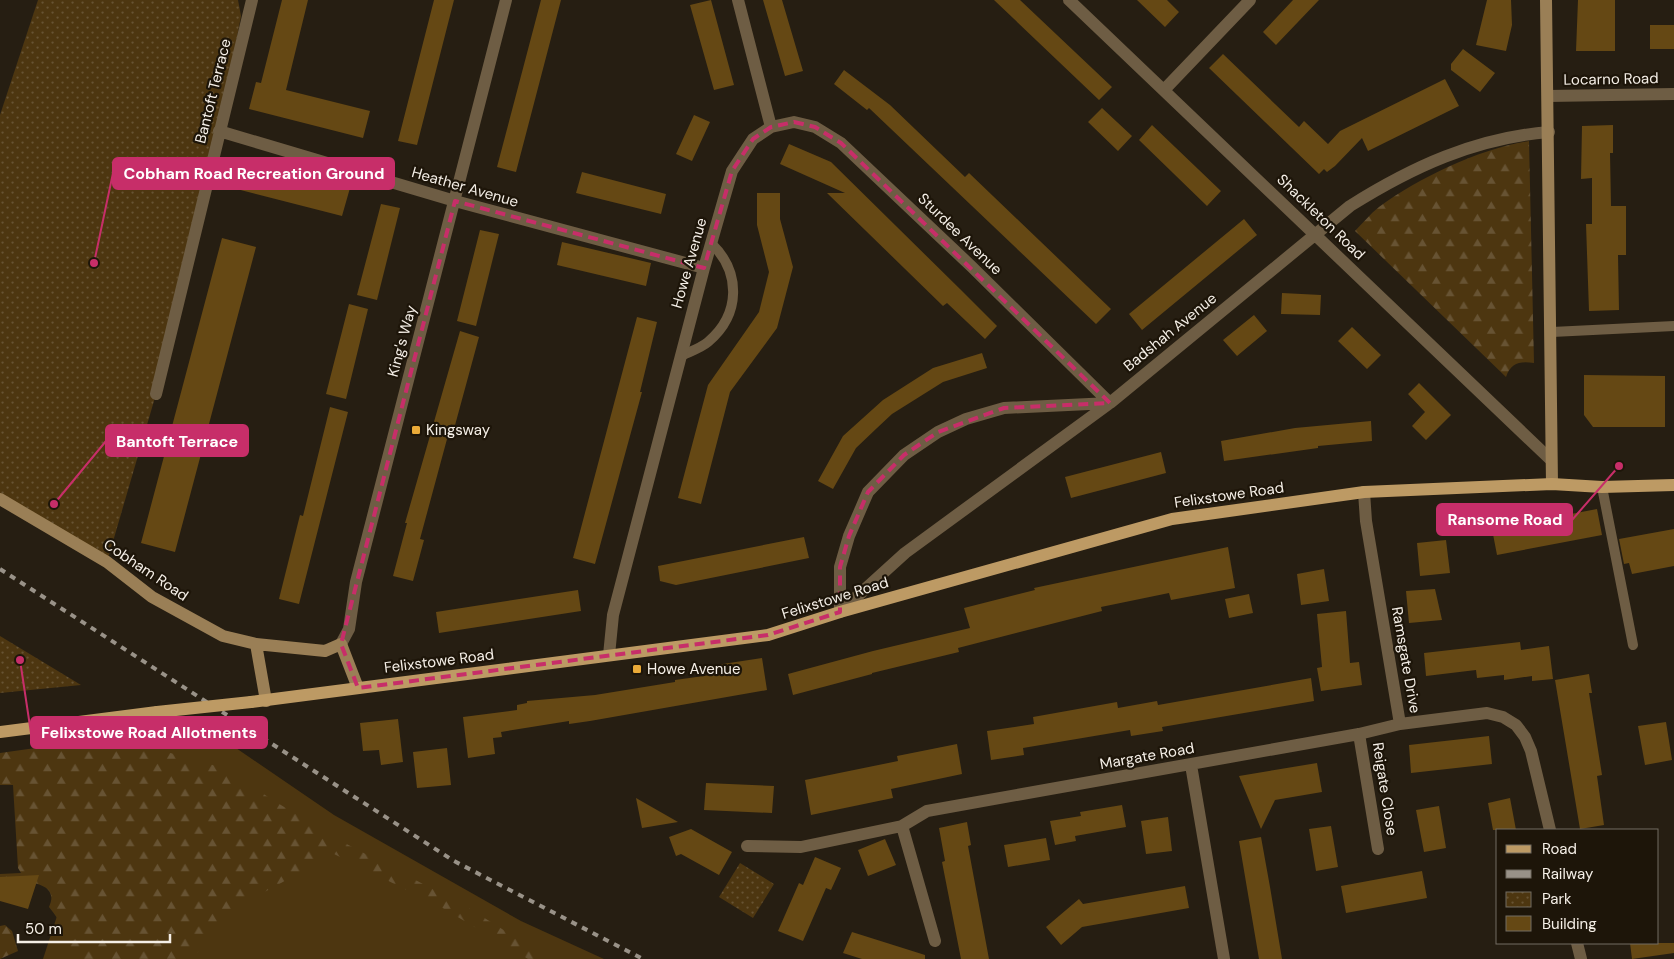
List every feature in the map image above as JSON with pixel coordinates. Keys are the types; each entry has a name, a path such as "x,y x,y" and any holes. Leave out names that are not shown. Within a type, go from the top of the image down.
{"main road":[{"name":"Felixstowe Road","path":"0,732 157,712 266,701 768,635 840,612 1172,519 1364,492 1552,484 1602,487 1674,485"}],"street":[{"name":"Bantoft Terrace","path":"156,394 252,0"},
{"name":"King's Way","path":"342,644 348,629 356,582 506,0"},
{"path":"738,0 771,126"},
{"name":"Shackleton Road","path":"1069,0 1550,459"},
{"path":"1164,90 1250,0"},
{"path":"1546,0 1552,332 1550,459 1552,484"},
{"name":"Locarno Road","path":"1548,96 1674,94"},
{"name":"Sturdee Avenue","path":"771,126 794,122 815,127 841,143 972,267 1110,402"},
{"name":"Howe Avenue","path":"610,655 613,615 704,268 732,170 753,139 771,126"},
{"name":"Heather Avenue","path":"219,132 455,201 704,268"},
{"name":"Badshah Avenue","path":"840,612 905,553 1110,402 1350,206 1391,180 1460,149 1518,135 1549,132"},
{"path":"840,612 840,568 849,536 868,492 904,455 938,432 966,419 1004,408 1110,402"},
{"name":"Ramsgate Drive","path":"1364,492 1366,522 1400,724 1487,713 1503,717 1516,725 1525,737 1531,751 1550,829"},
{"name":"Cobham Road","path":"0,499 107,562 152,597 223,636 256,644 325,651 342,644"},
{"path":"256,644 266,701"},
{"path":"342,644 358,688"},
{"name":"Margate Road","path":"747,846 801,847 902,826 927,811 1191,765 1359,734 1400,724"},
{"name":"Reigate Close","path":"1359,734 1378,849"},
{"path":"1191,765 1223,959"},
{"path":"902,826 934,942"},
{"path":"1577,944 1581,959"}],"lane":[{"path":"681,356 707,343 726,323 734,294 732,272 728,262 711,243"},
{"path":"1552,332 1674,326"},
{"path":"1602,487 1633,646"}],"highlighted area":[{"path":"794,122 815,127 841,143 1110,403 1004,408 938,432 904,455 868,492 849,536 840,567 840,612 768,635 358,688 341,644 455,201 704,268 732,171 753,139 771,127"}],"green space":[{"path":"38,0 238,0 241,16 219,131 156,394 107,562 0,499 0,115"},
{"path":"1529,141 1534,363 1524,362 1516,364 1510,369 1506,377 1355,231 1379,207 1431,175 1490,150"},
{"path":"0,636 81,685 0,693"},
{"path":"217,735 334,815 521,921 604,959 43,959 112,747"},
{"path":"114,737 227,769 271,799 337,839 467,907 550,959 528,959 441,907 334,854 246,902 191,959 72,959 72,952 65,932 49,907 51,898 49,891 36,884 0,879 0,874 21,873 18,868 13,785 0,785 0,753"},
{"path":"740,863 774,884 753,918 719,897"},
{"path":"5,925 12,931 18,951 0,959 0,926"}],"building":[{"path":"282,0 308,0 286,90 370,111 363,138 249,109 256,82 261,83"},
{"path":"434,0 454,0 417,145 398,141"},
{"path":"541,0 561,0 516,172 497,167"},
{"path":"711,0 734,85 714,90 690,5"},
{"path":"763,0 782,0 803,71 785,76"},
{"path":"994,0 1020,0 1112,87 1099,100"},
{"path":"1137,0 1167,0 1179,12 1165,27"},
{"path":"1293,0 1319,0 1276,45 1263,32"},
{"path":"1487,0 1511,0 1512,25 1506,51 1476,45"},
{"path":"1578,0 1615,0 1615,51 1576,51"},
{"path":"1650,25 1674,25 1674,49 1650,49"},
{"path":"1463,49 1495,73 1480,92 1451,70 1451,64"},
{"path":"1223,54 1299,127 1304,121 1328,144 1340,131 1445,79 1459,106 1368,151 1362,138 1335,166 1327,172 1324,169 1319,174 1209,68"},
{"path":"844,70 890,105 965,177 969,173 1111,309 1096,324 869,108 867,110 834,84"},
{"path":"1102,108 1132,136 1118,151 1088,122"},
{"path":"694,115 710,122 692,161 676,154"},
{"path":"1152,125 1221,191 1207,206 1139,140"},
{"path":"1613,125 1613,153 1610,153 1611,206 1626,206 1626,255 1618,255 1619,310 1589,311 1586,224 1592,224 1592,178 1581,179 1582,126"},
{"path":"789,144 831,162 960,289 997,326 985,339 947,303 943,306 827,193 845,193 780,164"},
{"path":"237,158 350,188 342,216 229,187"},
{"path":"582,172 666,194 661,214 576,193"},
{"path":"757,193 780,193 780,219 793,267 777,328 730,392 701,504 678,498 708,385 759,312 769,272 757,225"},
{"path":"381,204 400,208 377,300 357,295"},
{"path":"1244,219 1257,235 1142,330 1129,314"},
{"path":"480,230 499,234 476,326 457,321"},
{"path":"222,238 256,247 175,552 141,543"},
{"path":"562,242 651,263 646,286 557,265"},
{"path":"1282,293 1321,295 1320,315 1281,314"},
{"path":"349,304 368,309 346,399 326,394"},
{"path":"1254,315 1267,331 1237,356 1223,340"},
{"path":"637,317 657,322 640,392 642,392 595,564 573,558"},
{"path":"1352,327 1381,355 1367,369 1338,341"},
{"path":"460,331 479,337 454,429 450,428 420,539 424,540 413,581 393,576 407,523 405,523"},
{"path":"982,353 987,368 943,382 892,414 856,448 833,489 818,481 843,436 883,400 933,368"},
{"path":"1584,375 1665,376 1665,427 1593,427 1584,415"},
{"path":"1419,383 1451,415 1426,440 1412,426 1425,412 1408,394"},
{"path":"330,407 348,412 299,604 279,599 300,515 303,516"},
{"path":"1371,421 1372,441 1318,446 1318,448 1224,461 1221,441 1295,428"},
{"path":"1161,452 1166,473 1071,498 1065,477"},
{"path":"1597,509 1602,535 1497,555 1492,529"},
{"path":"1674,529 1674,566 1632,574 1629,563 1624,564 1619,539"},
{"path":"804,537 809,558 676,585 660,581 658,566"},
{"path":"1446,540 1450,573 1420,576 1417,543"},
{"path":"1228,547 1235,588 1171,600 1169,593 1101,607 1102,611 958,648 959,652 793,695 788,674 970,628 964,608 1035,590 1034,588"},
{"path":"1324,569 1329,601 1301,605 1297,574"},
{"path":"1435,589 1442,620 1409,623 1406,591"},
{"path":"578,590 581,611 439,633 436,612"},
{"path":"1249,594 1253,613 1229,618 1225,599"},
{"path":"1346,611 1350,663 1359,662 1362,685 1321,691 1317,668 1322,667 1317,614"},
{"path":"1520,642 1521,650 1549,646 1553,679 1532,681 1532,676 1504,680 1504,675 1477,678 1476,670 1426,676 1424,653"},
{"path":"762,658 767,690 590,721 569,724 569,721 501,732 502,737 493,738 495,754 468,758 463,717 517,710 517,705 527,703 527,701 595,695 718,674 716,665"},
{"path":"1589,674 1592,693 1589,693 1602,775 1597,776 1604,825 1580,829 1555,680"},
{"path":"1311,678 1314,701 1162,727 1163,731 1131,736 1130,730 1023,748 1024,755 991,760 987,731 1034,724 1033,717 1117,702 1118,708 1157,701 1158,705"},
{"path":"398,719 403,762 381,765 379,750 363,751 360,723"},
{"path":"1666,722 1672,760 1645,765 1638,726"},
{"path":"1489,736 1492,764 1411,773 1409,745"},
{"path":"957,744 962,774 891,789 893,798 811,815 805,780 898,761 897,756"},
{"path":"447,748 451,785 417,788 413,752"},
{"path":"1317,763 1322,792 1275,800 1261,829 1239,776"},
{"path":"706,783 774,786 772,813 704,810"},
{"path":"636,798 678,822 642,828"},
{"path":"1510,798 1516,829 1493,830 1488,803"},
{"path":"1122,805 1126,827 1075,836 1076,841 1055,845 1050,821 1081,816 1080,812"},
{"path":"1439,806 1446,848 1424,852 1416,810"},
{"path":"1168,817 1172,851 1146,854 1141,821"},
{"path":"967,822 971,845 968,846 989,959 961,959 942,862 945,861 939,828"},
{"path":"1331,826 1338,867 1316,871 1309,829"},
{"path":"691,829 732,852 719,875 681,854 676,856 669,837"},
{"path":"1261,837 1282,959 1259,959 1239,841"},
{"path":"1046,838 1050,860 1008,867 1004,845"},
{"path":"885,839 896,865 868,876 858,850"},
{"path":"815,857 841,868 831,890 826,888 803,941 778,931 799,883 803,885"},
{"path":"1422,871 1427,898 1346,913 1341,886"},
{"path":"39,875 28,909 0,901 0,877"},
{"path":"1185,886 1189,908 1082,927 1061,945 1046,927 1079,899 1083,904"},
{"path":"852,932 925,955 925,959 862,959 843,953"},
{"path":"1674,943 1674,953 1632,959 1630,944"}],"railway":[{"path":"0,569 454,861 643,959"}],"place":[{"name":"Cobham Road Recreation Ground","path":"94,263"},
{"name":"Kingsway","path":"416,430"},
{"name":"Ransome Road","path":"1619,466"},
{"name":"Bantoft Terrace","path":"54,504"},
{"name":"Felixstowe Road Allotments","path":"20,660"},
{"name":"Howe Avenue","path":"637,669"}]}
